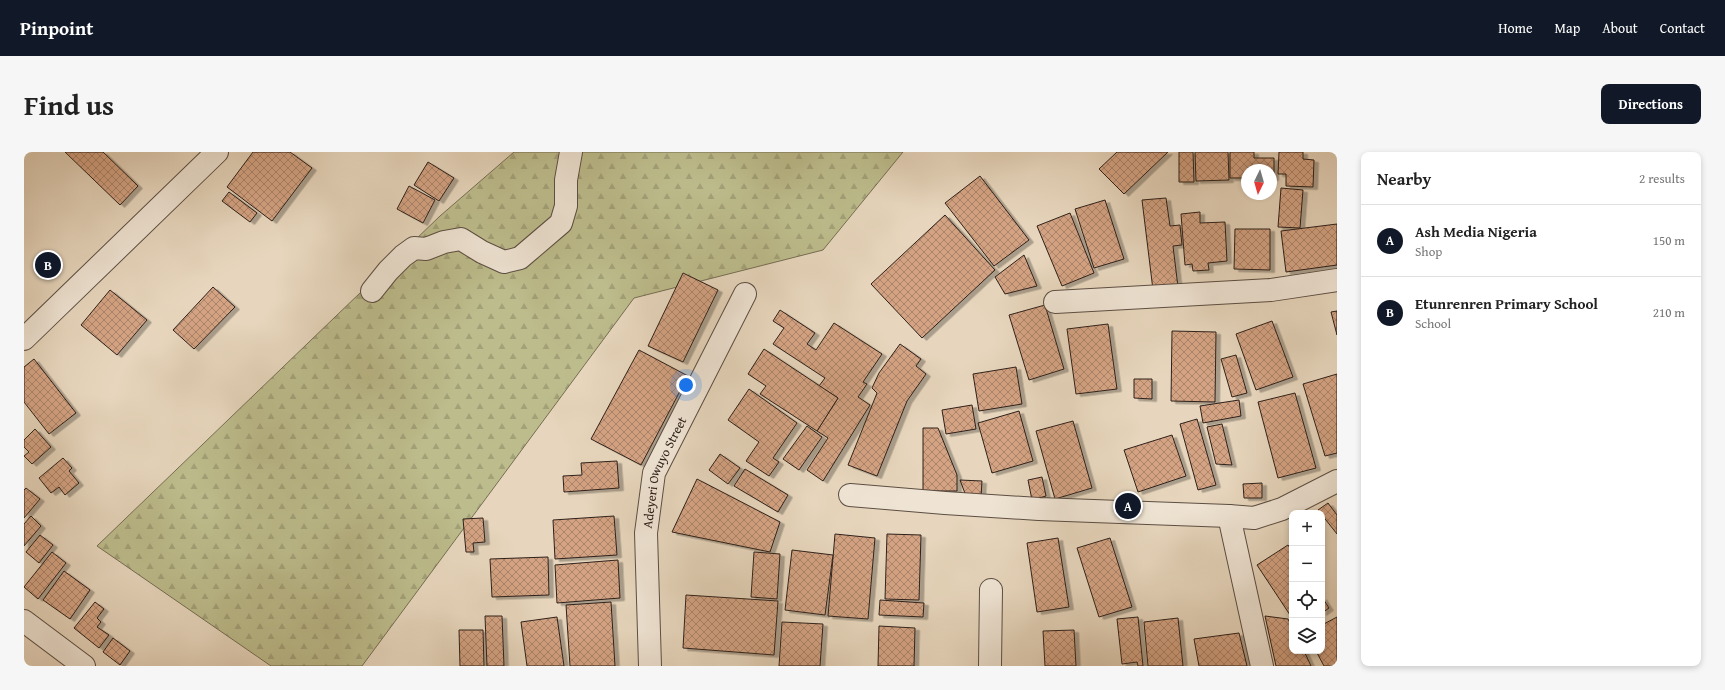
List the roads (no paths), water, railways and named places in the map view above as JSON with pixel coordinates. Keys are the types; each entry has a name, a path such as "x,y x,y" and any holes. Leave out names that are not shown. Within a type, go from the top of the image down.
{"street":[{"path":"24,339 217,152"},
{"path":"372,291 388,271 403,256 414,248 426,249 444,242 461,239 482,252 504,262 520,258 561,223 566,206 566,180 571,152"},
{"path":"1055,302 1271,290 1337,280"},
{"name":"Adeyeri Owuyo Street","path":"650,666 646,533 654,473 745,294"},
{"path":"850,494 944,503 1039,509 1254,518 1275,512 1337,481"},
{"path":"1229,516 1262,666"},
{"path":"990,666 991,590"},
{"path":"24,621 84,666"}],"place":[{"name":"Etunrenren Primary School","path":"48,265"},
{"name":"Ash Media Nigeria","path":"1128,506"}]}
